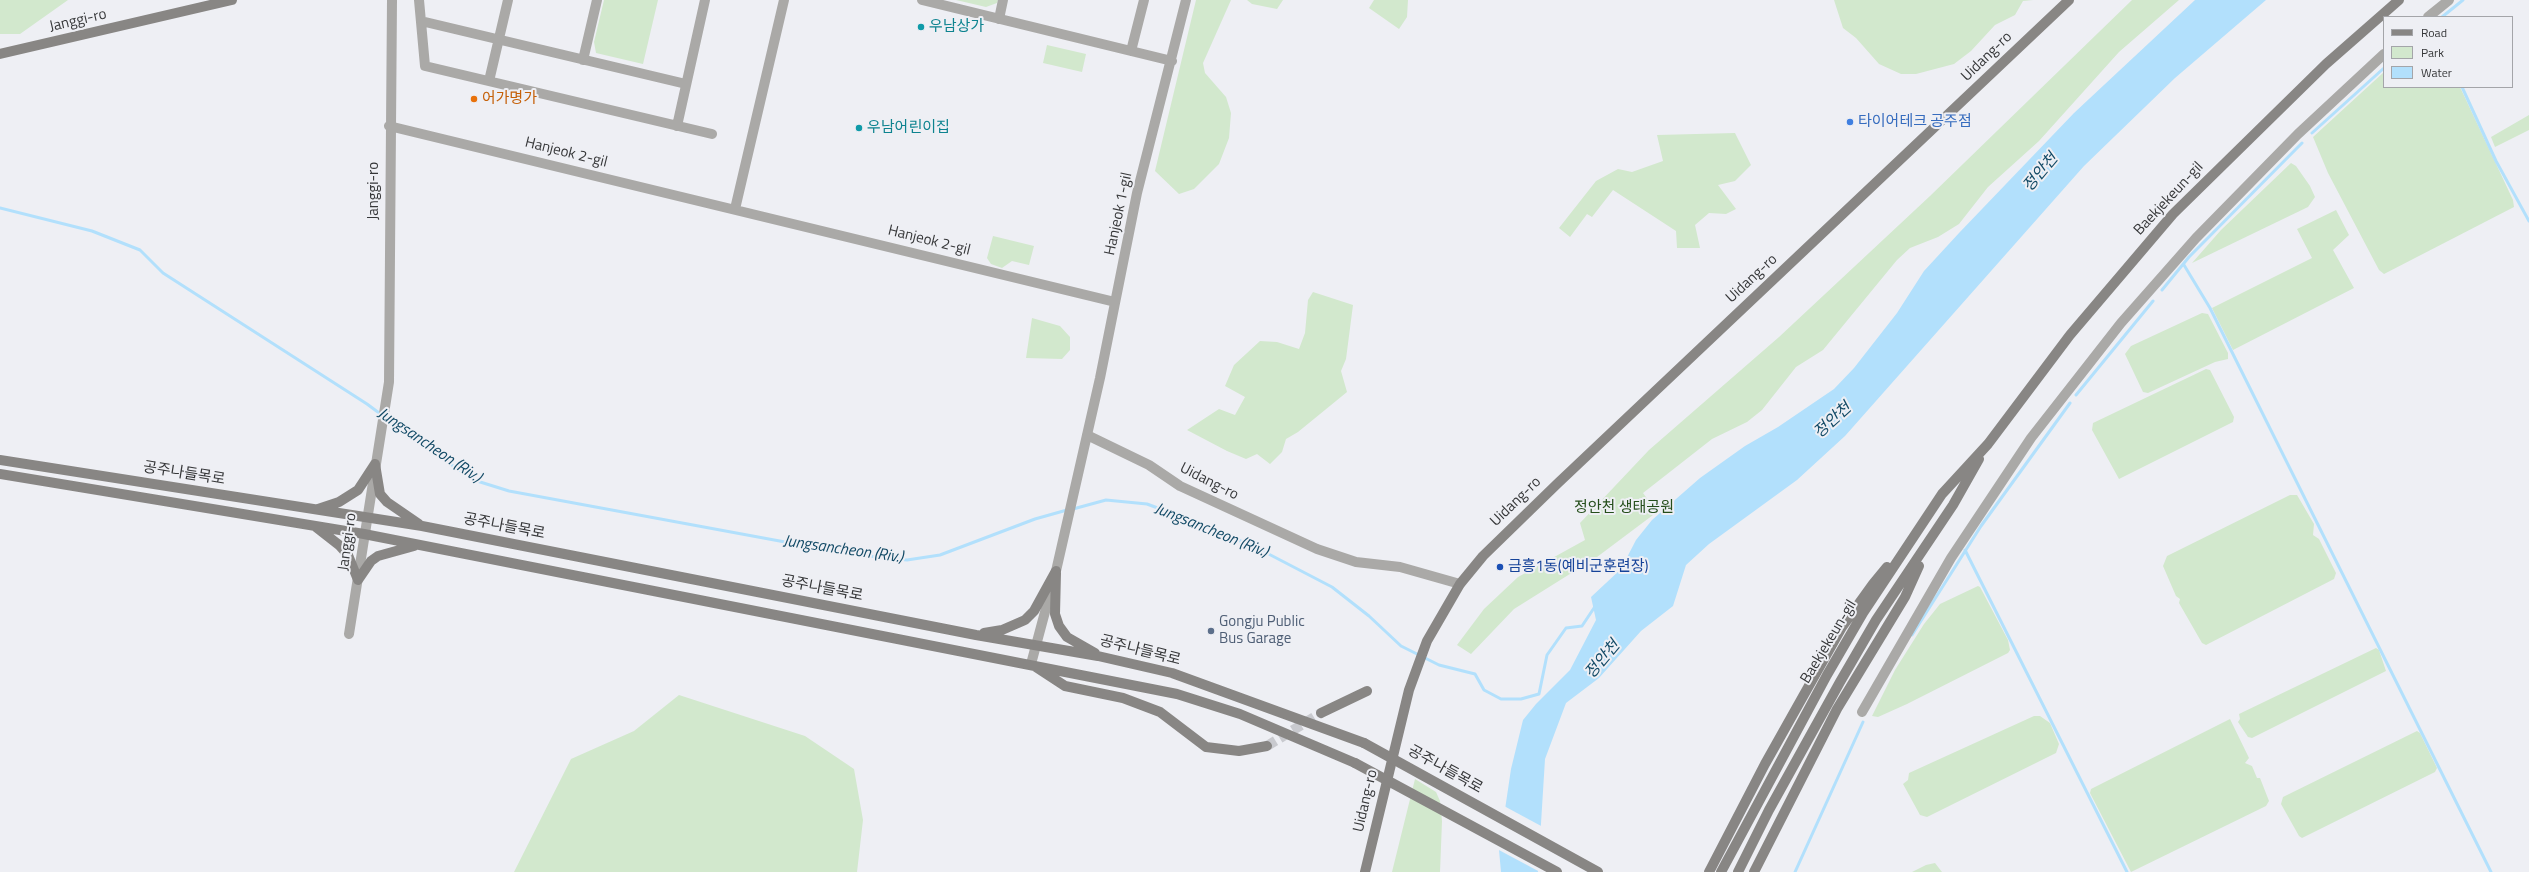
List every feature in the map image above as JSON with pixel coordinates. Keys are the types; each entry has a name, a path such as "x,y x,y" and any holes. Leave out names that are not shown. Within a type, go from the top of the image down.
{"main road":[{"name":"Janggi-ro","path":"0,54 232,0"},
{"name":"Uidang-ro","path":"1365,872 1409,690 1427,641 1460,584 1484,556 1557,484 2068,0"},
{"name":"Baekjekeun-gil","path":"1721,872 1827,675 1863,613 1942,494 1988,444 2070,335 2173,214 2321,69 2399,0"},
{"name":"Baekjekeun-gil","path":"1738,872 1840,682 1876,620 1928,544 1988,444"},
{"name":"공주나들목로","path":"0,460 422,526 976,635 1098,656 1172,673 1364,743 1598,872"},
{"path":"315,510 339,502 358,490 376,460"},
{"path":"376,460 380,494 387,502 422,526"},
{"name":"공주나들목로","path":"0,474 364,534 1031,664 1177,694 1240,714 1355,763 1557,872"},
{"path":"314,526 339,545 348,555 358,580"},
{"path":"1709,872 1765,764 1842,627 1873,584 1915,536"},
{"path":"1754,872 1837,709 1905,597 1928,544"},
{"path":"358,580 371,561 378,556 419,545"},
{"path":"976,635 1002,630 1025,620 1034,611 1056,571"},
{"path":"1056,571 1055,614 1059,626 1067,637 1098,656"},
{"path":"1031,664 1065,686 1123,698 1160,712 1206,747 1239,751 1267,746"},
{"path":"1321,713 1367,691"}],"street":[{"name":"Janggi-ro","path":"349,634 366,518 389,382 389,126 392,0"},
{"path":"419,0 425,66 712,134"},
{"path":"489,81 508,0"},
{"path":"583,60 597,0"},
{"path":"677,126 705,0"},
{"path":"735,209 784,0"},
{"path":"922,0 1172,61"},
{"path":"999,19 1003,0"},
{"path":"1131,51 1144,0"},
{"name":"Hanjeok 1-gil","path":"1031,664 1056,571 1087,435 1137,193 1172,61 1186,0"},
{"path":"2429,16 2449,0"},
{"path":"421,21 686,84"},
{"path":"1862,712 1952,558 2031,438 2121,323 2196,238 2298,134 2383,55"},
{"name":"Hanjeok 2-gil","path":"389,126 1115,302"},
{"name":"Uidang-ro","path":"1087,435 1149,465 1180,486 1317,549 1356,562 1400,567 1460,584"}],"green space":[{"path":"0,0 68,0 20,34 0,34"},
{"path":"604,0 658,0 643,64 596,53 594,42"},
{"path":"956,0 998,0 997,3 986,7"},
{"path":"1196,0 1231,0 1203,63 1205,73 1226,97 1231,113 1229,138 1219,164 1194,189 1179,194 1155,171"},
{"path":"1247,0 1283,0 1277,9 1252,4"},
{"path":"1374,0 1408,0 1407,17 1399,29 1369,8"},
{"path":"1834,0 2033,0 2023,1 2015,15 1995,25 1971,51 1954,64 1916,74 1901,74 1879,64 1856,38 1843,28"},
{"name":"정안천 생태공원","path":"2132,0 2179,0 2119,52 2039,141 1988,187 1959,224 1938,237 1910,248 1897,260 1823,350 1796,367 1762,410 1747,422 1712,439 1643,493 1657,512 1597,557 1514,609 1471,654 1457,645 1484,609 1518,577 1585,540 1580,523 1649,450 1779,337 1930,196"},
{"path":"1047,45 1086,54 1082,72 1043,63"},
{"path":"2383,73 2383,88 2460,88 2513,200 2514,207 2384,274 2379,270 2328,173 2313,137"},
{"path":"2529,115 2529,130 2495,147 2491,137"},
{"path":"1735,133 1751,165 1735,181 1718,185 1736,209 1726,214 1709,213 1695,225 1700,248 1677,248 1676,231 1613,190 1592,217 1587,214 1570,237 1559,228 1596,181 1618,169 1632,172 1663,161 1657,135"},
{"path":"2291,163 2296,166 2310,186 2315,197 2308,207 2192,263 2221,230"},
{"path":"2336,210 2349,235 2333,250 2354,288 2233,350 2212,308 2312,258 2297,229"},
{"path":"993,236 1034,246 1029,265 1012,261 1002,268 991,264 987,258"},
{"path":"1313,292 1353,305 1346,359 1341,371 1347,392 1298,432 1286,439 1282,452 1270,464 1257,454 1246,459 1227,451 1187,430 1219,409 1235,415 1245,397 1225,386 1234,365 1260,341 1277,342 1299,349 1305,333 1308,300"},
{"path":"2202,313 2208,314 2228,353 2228,359 2215,362 2148,393 2143,392 2125,354 2131,346"},
{"path":"1032,318 1060,326 1070,337 1070,350 1062,359 1026,358"},
{"path":"2206,369 2210,370 2234,417 2233,422 2119,479 2092,430 2093,423"},
{"path":"2290,495 2297,495 2314,524 2313,535 2319,539 2336,573 2334,579 2206,645 2202,643 2179,603 2180,599 2176,596 2163,566 2167,556"},
{"path":"1978,586 1980,587 2008,640 2010,650 2008,653 1907,704 1878,717 1872,716 1895,670 1924,624 1940,604"},
{"path":"2376,648 2379,650 2386,671 2252,738 2248,737 2238,722 2240,719 2239,714"},
{"path":"679,695 805,736 854,769 863,820 857,872 514,872 571,759 634,731"},
{"path":"2034,716 2040,716 2050,723 2059,744 2056,753 1927,817 1920,815 1903,784 1908,780 1909,773"},
{"path":"2230,719 2249,758 2245,763 2252,766 2257,778 2260,778 2269,801 2266,806 2131,872 2090,793 2091,789"},
{"path":"2417,731 2420,733 2437,768 2435,772 2302,838 2299,836 2281,804 2283,797"},
{"path":"1415,779 1436,792 1440,801 1442,821 1440,872 1392,872"},
{"path":"1935,863 1942,872 1912,872 1926,865"}],"water":[{"name":"정안천","path":"2195,0 2266,0 2175,78 2084,166 1845,436 1797,480 1709,544 1686,565 1673,606 1641,631 1599,678 1566,703 1545,759 1538,872 1501,872 1499,850 1511,769 1523,720 1536,704 1570,670 1596,620 1591,597 1621,569 1636,540 1652,520 1700,478 1745,446 1778,427 1834,389 1854,368 1897,313 1924,271 1959,233 2074,113"}],"pier":[{"path":"1504,806 1543,827 1540,872 1497,849"}],"waterway":[{"path":"2443,16 2463,0"},
{"path":"2312,133 2383,69"},
{"path":"2462,88 2496,161 2529,221"},
{"path":"2162,290 2189,257 2302,143"},
{"name":"Jungsancheon (Riv.)","path":"0,208 92,231 140,250 163,273 367,404 433,453 477,481 509,491 850,554 907,560 940,555 1035,519 1067,510"},
{"path":"2184,265 2210,308 2491,872"},
{"path":"2076,395 2153,301"},
{"path":"1912,635 1981,526 2070,403"},
{"name":"Jungsancheon (Riv.)","path":"1073,509 1106,500 1147,504 1203,525 1259,549 1332,587 1369,616 1401,646 1439,665 1475,674 1484,690 1501,699 1521,699 1539,694 1547,655 1566,628 1582,626 1596,605"},
{"path":"1965,550 2127,872"},
{"path":"1795,872 1863,722"}],"tunnel":[{"path":"1267,746 1321,713"}],"place":[{"name":"우남상가","path":"921,27"},
{"name":"어가명가","path":"474,99"},
{"name":"타이어테크 공주점","path":"1850,122"},
{"name":"우남어린이집","path":"859,128"},
{"name":"금흥1동(예비군훈련장)","path":"1500,567"},
{"name":"Gongju Public Bus Garage","path":"1211,631"}]}
